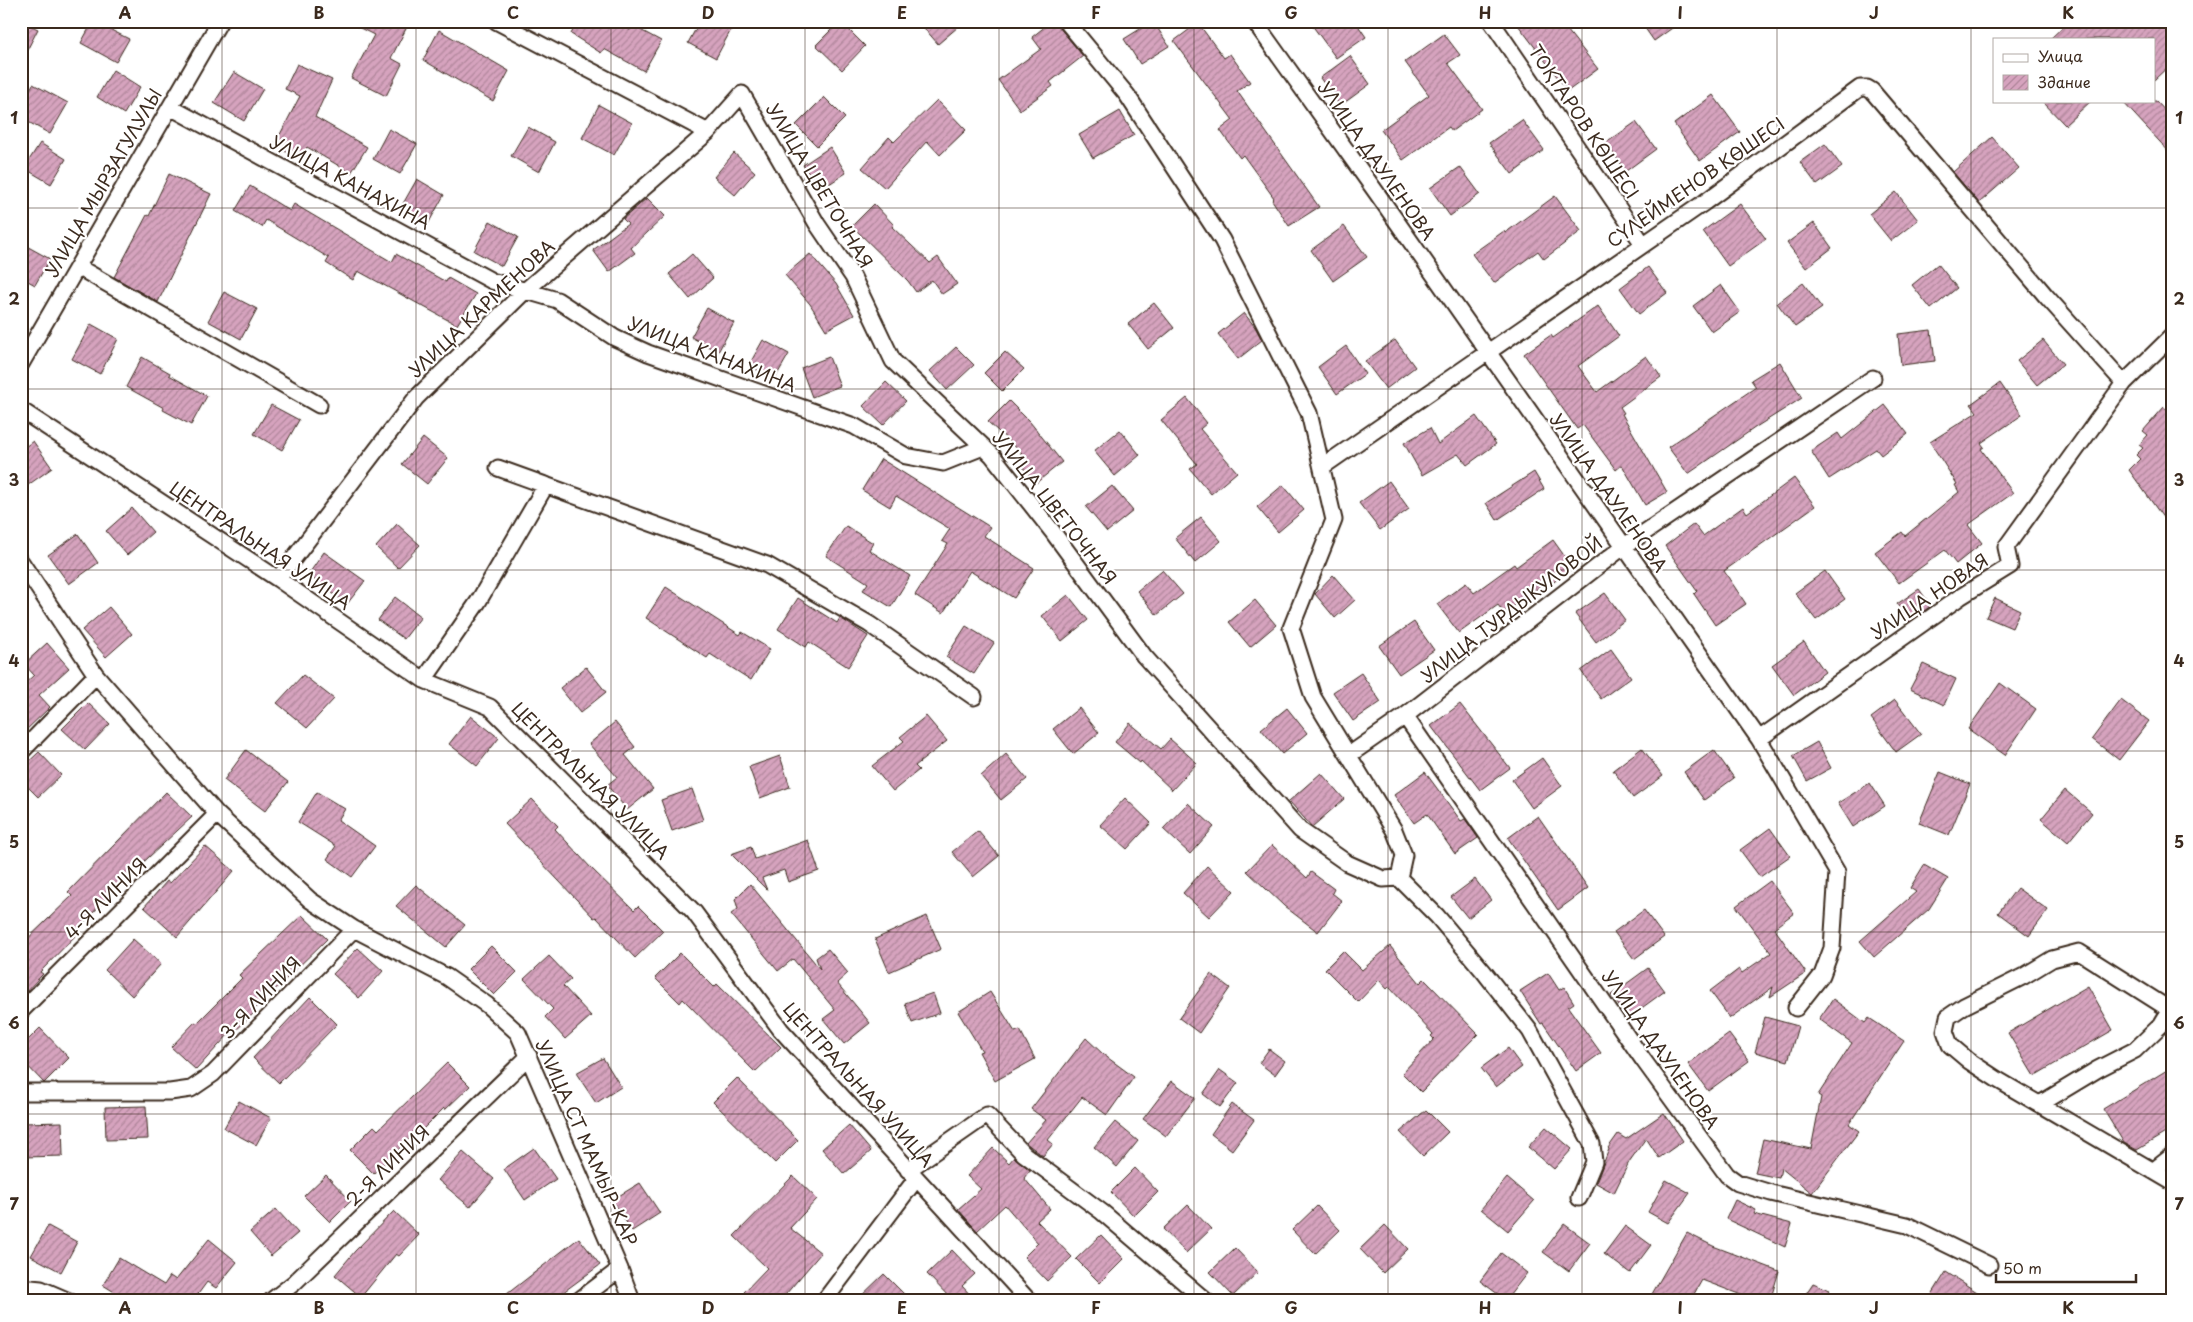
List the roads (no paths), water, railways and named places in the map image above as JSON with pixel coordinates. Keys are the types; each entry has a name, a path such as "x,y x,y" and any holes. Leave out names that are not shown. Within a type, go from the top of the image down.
{"street":[{"name":"УЛИЦА МЫРЗАГУЛУЛЫ","path":"21,364 220,21"},
{"path":"496,21 708,132"},
{"path":"1066,21 1127,95 1222,240 1309,413 1334,520 1291,628 1313,697 1394,830 1404,855 1399,878 1443,923 1530,1031 1592,1144 1594,1162 1579,1198"},
{"name":"УЛИЦА ДАУЛЕНОВА","path":"1254,21 1376,192 1758,739 1837,872 1832,948 1822,975 1796,1008"},
{"name":"ТОҚТАРОВ КӨШЕСІ","path":"1491,21 1643,244"},
{"name":"СҮЛЕЙМЕНОВ КӨШЕСІ","path":"1322,467 1643,244 1860,88 1867,88 1880,100 2046,296 2124,383"},
{"name":"УЛИЦА КАРМЕНОВА","path":"278,579 416,398 526,290 708,132 742,94"},
{"name":"УЛИЦА ЦВЕТОЧНАЯ","path":"742,94 817,224 853,277 893,361 983,447 1052,531 1144,656 1300,830 1347,863 1383,879 1399,878"},
{"name":"УЛИЦА КАНАХИНА","path":"170,107 492,281 557,300 615,338 648,354 854,426 906,456 943,463 983,447"},
{"path":"78,267 318,406"},
{"name":"УЛИЦА НОВАЯ","path":"1758,739 1960,597 2010,566 2006,547 2124,383 2172,336"},
{"name":"УЛИЦА ТУРДЫКУЛОВОЙ","path":"1349,755 1405,716 1623,547 1873,378"},
{"name":"ЦЕНТРАЛЬНАЯ УЛИЦА","path":"21,410 278,579 424,680 490,707 694,912 781,1030 1029,1301"},
{"path":"498,468 767,565 869,624 974,697"},
{"path":"424,680 478,602 546,485"},
{"name":"УЛИЦА СТ МАМЫР-КАР","path":"21,562 96,675 216,814 310,900 354,929 446,976 487,1006 518,1033 632,1301"},
{"path":"21,752 96,675"},
{"name":"УЛИЦА ДАУЛЕНОВА","path":"1405,716 1644,1061 1727,1175 1738,1183 1771,1193 1907,1225 1990,1265"},
{"name":"4-Я ЛИНИЯ","path":"21,1011 216,814"},
{"name":"3-Я ЛИНИЯ","path":"21,1092 170,1092 191,1089 213,1074 354,929"},
{"path":"2040,1104 2098,1069 2135,1050 2161,1025 2171,1010 2079,952 2052,959 1948,1016 1945,1031 1950,1045 1969,1061 1998,1080 2172,1182"},
{"name":"2-Я ЛИНИЯ","path":"271,1301 294,1283 529,1056"},
{"path":"824,1301 912,1174 987,1115 1024,1154 1102,1212 1206,1301"},
{"path":"2153,1171 2172,1156"},
{"path":"578,1301 620,1269"},
{"path":"21,1287 41,1289 69,1301"}]}
